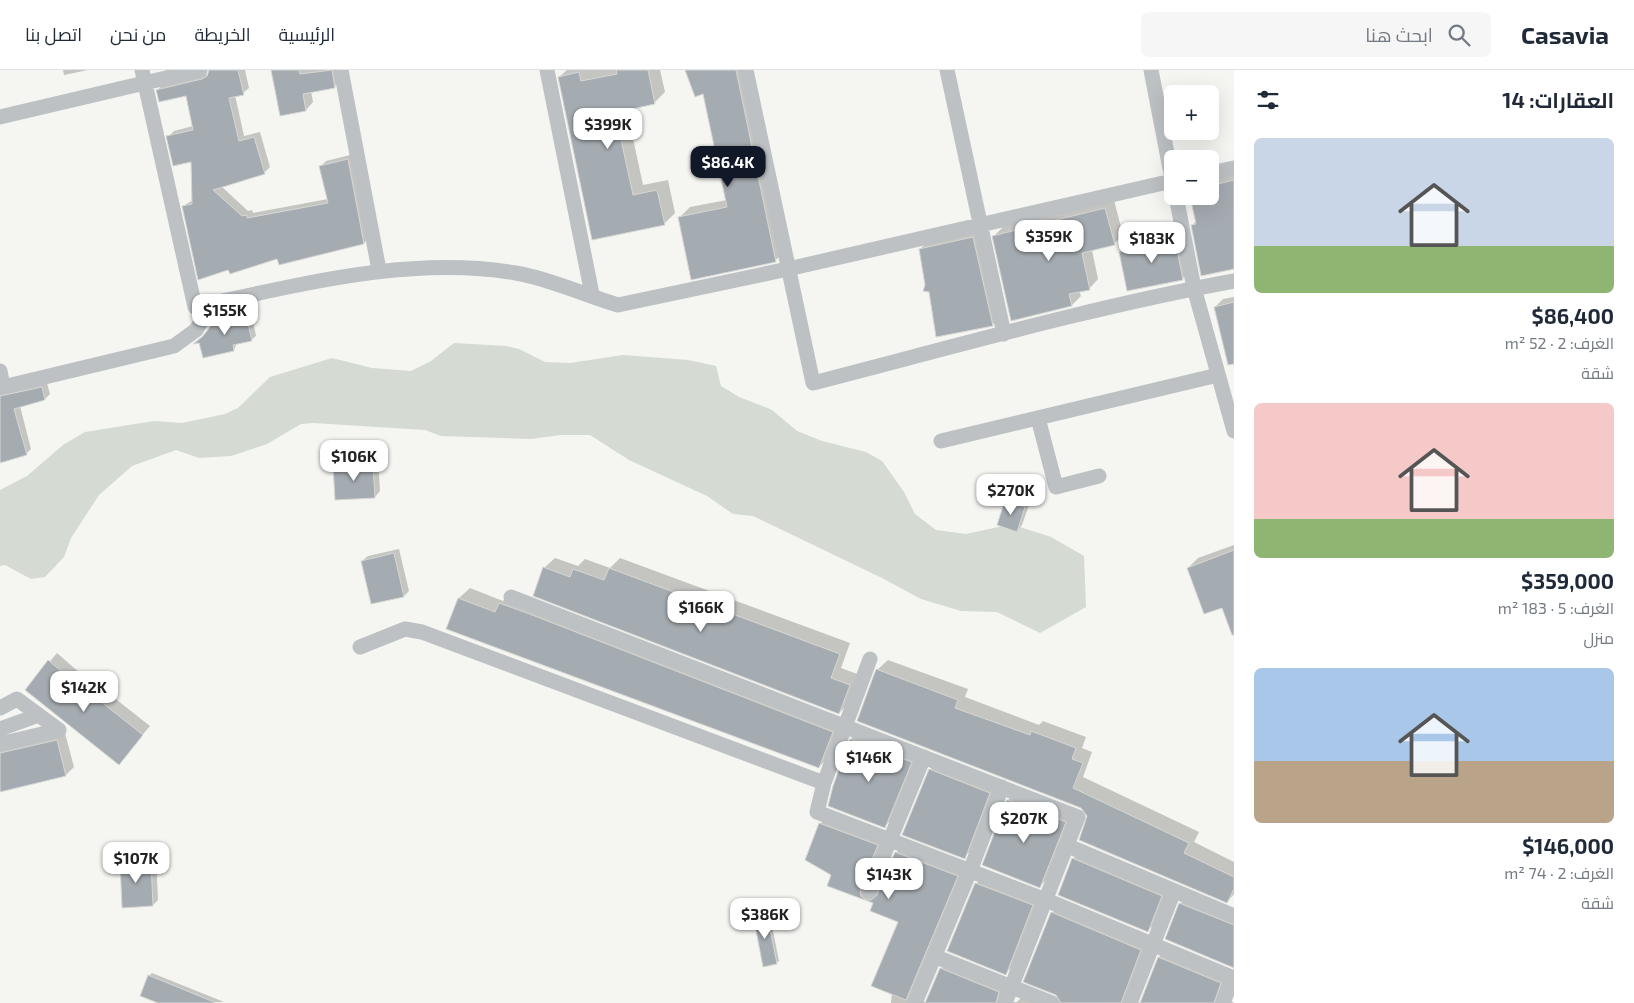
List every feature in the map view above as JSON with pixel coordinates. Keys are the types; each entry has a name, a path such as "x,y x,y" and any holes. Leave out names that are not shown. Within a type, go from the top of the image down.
{"street":[{"path":"0,117 144,76 200,70"},
{"path":"341,70 379,270"},
{"path":"547,70 592,294"},
{"path":"746,70 813,383 1004,334 1194,288 1234,281"},
{"path":"947,70 1004,334"},
{"path":"1151,70 1166,150"},
{"path":"144,76 195,308 379,270 458,268 518,273 592,294 618,304 981,226 1164,182"},
{"path":"1219,171 1234,168"},
{"path":"1178,205 1194,288 1234,431"},
{"path":"0,371 3,387 174,346 196,330 212,304"},
{"path":"941,441 1218,375"},
{"path":"1038,418 1056,487 1099,476"},
{"path":"511,597 1078,817 1005,1003"},
{"path":"360,647 405,629 422,632 824,783"},
{"path":"870,659 824,783 817,812 1046,900 1234,978 1223,1003"},
{"path":"0,708 17,699 59,730 0,744"},
{"path":"0,729 39,715"},
{"path":"869,890 924,757"},
{"path":"915,1003 970,871 1002,787"},
{"path":"1068,846 1234,916"},
{"path":"1130,1003 1155,945 1174,891"},
{"path":"934,956 1052,1003"}],"shaded area":[{"path":"454,343 506,346 519,349 545,362 570,363 623,355 688,360 716,366 721,386 739,397 772,410 797,431 822,441 866,452 882,461 904,492 915,514 936,530 966,534 1003,526 1020,527 1051,537 1084,556 1086,607 1040,633 997,612 961,611 921,599 882,578 753,516 733,514 707,496 629,460 590,435 561,435 531,439 441,436 425,430 313,423 301,424 267,444 231,456 199,458 176,450 132,466 99,495 71,538 64,557 45,577 31,579 5,565 0,566 0,490 27,476 63,445 85,432 154,421 182,423 225,414 238,408 270,377 332,358 372,368 411,371 431,361"}],"building":[{"path":"209,70 238,70 244,95 229,98 239,141 254,137 265,174 213,190 242,216 247,215 247,218 328,203 319,166 348,159 364,244 279,265 277,259 230,274 228,270 198,280 182,206 192,204 191,162 173,166 166,136 193,130 186,96 159,102 156,90 202,79 207,76"},
{"path":"271,70 299,70 300,74 332,70 335,88 303,94 306,111 280,116"},
{"path":"616,70 648,70 655,104 623,111 628,134 620,135 633,195 657,190 665,225 592,240 558,77 579,72 581,81 617,74"},
{"path":"685,70 736,70 776,262 691,280 678,217 727,207 703,94 695,97"},
{"path":"1234,180 1234,269 1201,276 1191,225 1196,224 1192,205 1219,205 1219,184"},
{"path":"1105,208 1115,245 1082,253 1090,290 1069,294 1072,306 1011,321 992,236"},
{"path":"1173,228 1183,280 1127,291 1119,252 1162,244 1160,230"},
{"path":"973,237 993,326 936,337 929,292 923,291 925,285 919,249"},
{"path":"1234,302 1234,364 1228,365 1214,307"},
{"path":"246,315 252,341 233,345 234,351 203,358 199,343 193,344 202,337 214,322"},
{"path":"42,387 45,400 14,409 27,455 0,463 0,396"},
{"path":"373,464 375,498 335,500 333,466"},
{"path":"1005,500 1025,507 1017,532 997,525"},
{"path":"1234,550 1234,635 1232,635 1222,608 1204,614 1187,568"},
{"path":"394,553 404,597 371,604 361,561"},
{"path":"543,567 570,577 573,569 604,580 609,568 840,654 831,678 850,685 839,714 533,596"},
{"path":"458,598 495,612 499,603 527,613 833,732 819,768 446,629"},
{"path":"48,660 89,695 90,693 143,735 119,765 25,690"},
{"path":"876,669 958,700 955,708 1030,735 1031,731 1076,748 1072,759 1083,763 1073,788 1189,843 1184,853 1234,877 1234,889 1227,903 1079,840 1087,816 1081,808 857,721"},
{"path":"850,739 912,762 885,828 828,806"},
{"path":"57,740 66,776 0,792 0,753"},
{"path":"929,769 990,793 965,859 902,835"},
{"path":"1007,800 1066,822 1040,888 982,865"},
{"path":"819,823 878,845 860,888 861,896 866,900 871,900 877,895 895,852 958,876 906,1000 871,986 898,922 870,911 873,903 827,886 831,875 805,860"},
{"path":"1072,858 1162,896 1148,932 1058,895"},
{"path":"151,861 153,906 122,908 120,862"},
{"path":"975,883 1033,905 1006,975 947,951"},
{"path":"1179,903 1234,925 1234,968 1165,939"},
{"path":"1051,912 1141,950 1121,1003 1061,1003 1056,995 1023,982"},
{"path":"767,913 777,964 763,967 753,915"},
{"path":"1158,957 1221,983 1214,1003 1140,1003"},
{"path":"940,968 999,992 996,1003 925,1003"},
{"path":"148,975 214,1003 158,1003 140,996"}]}
